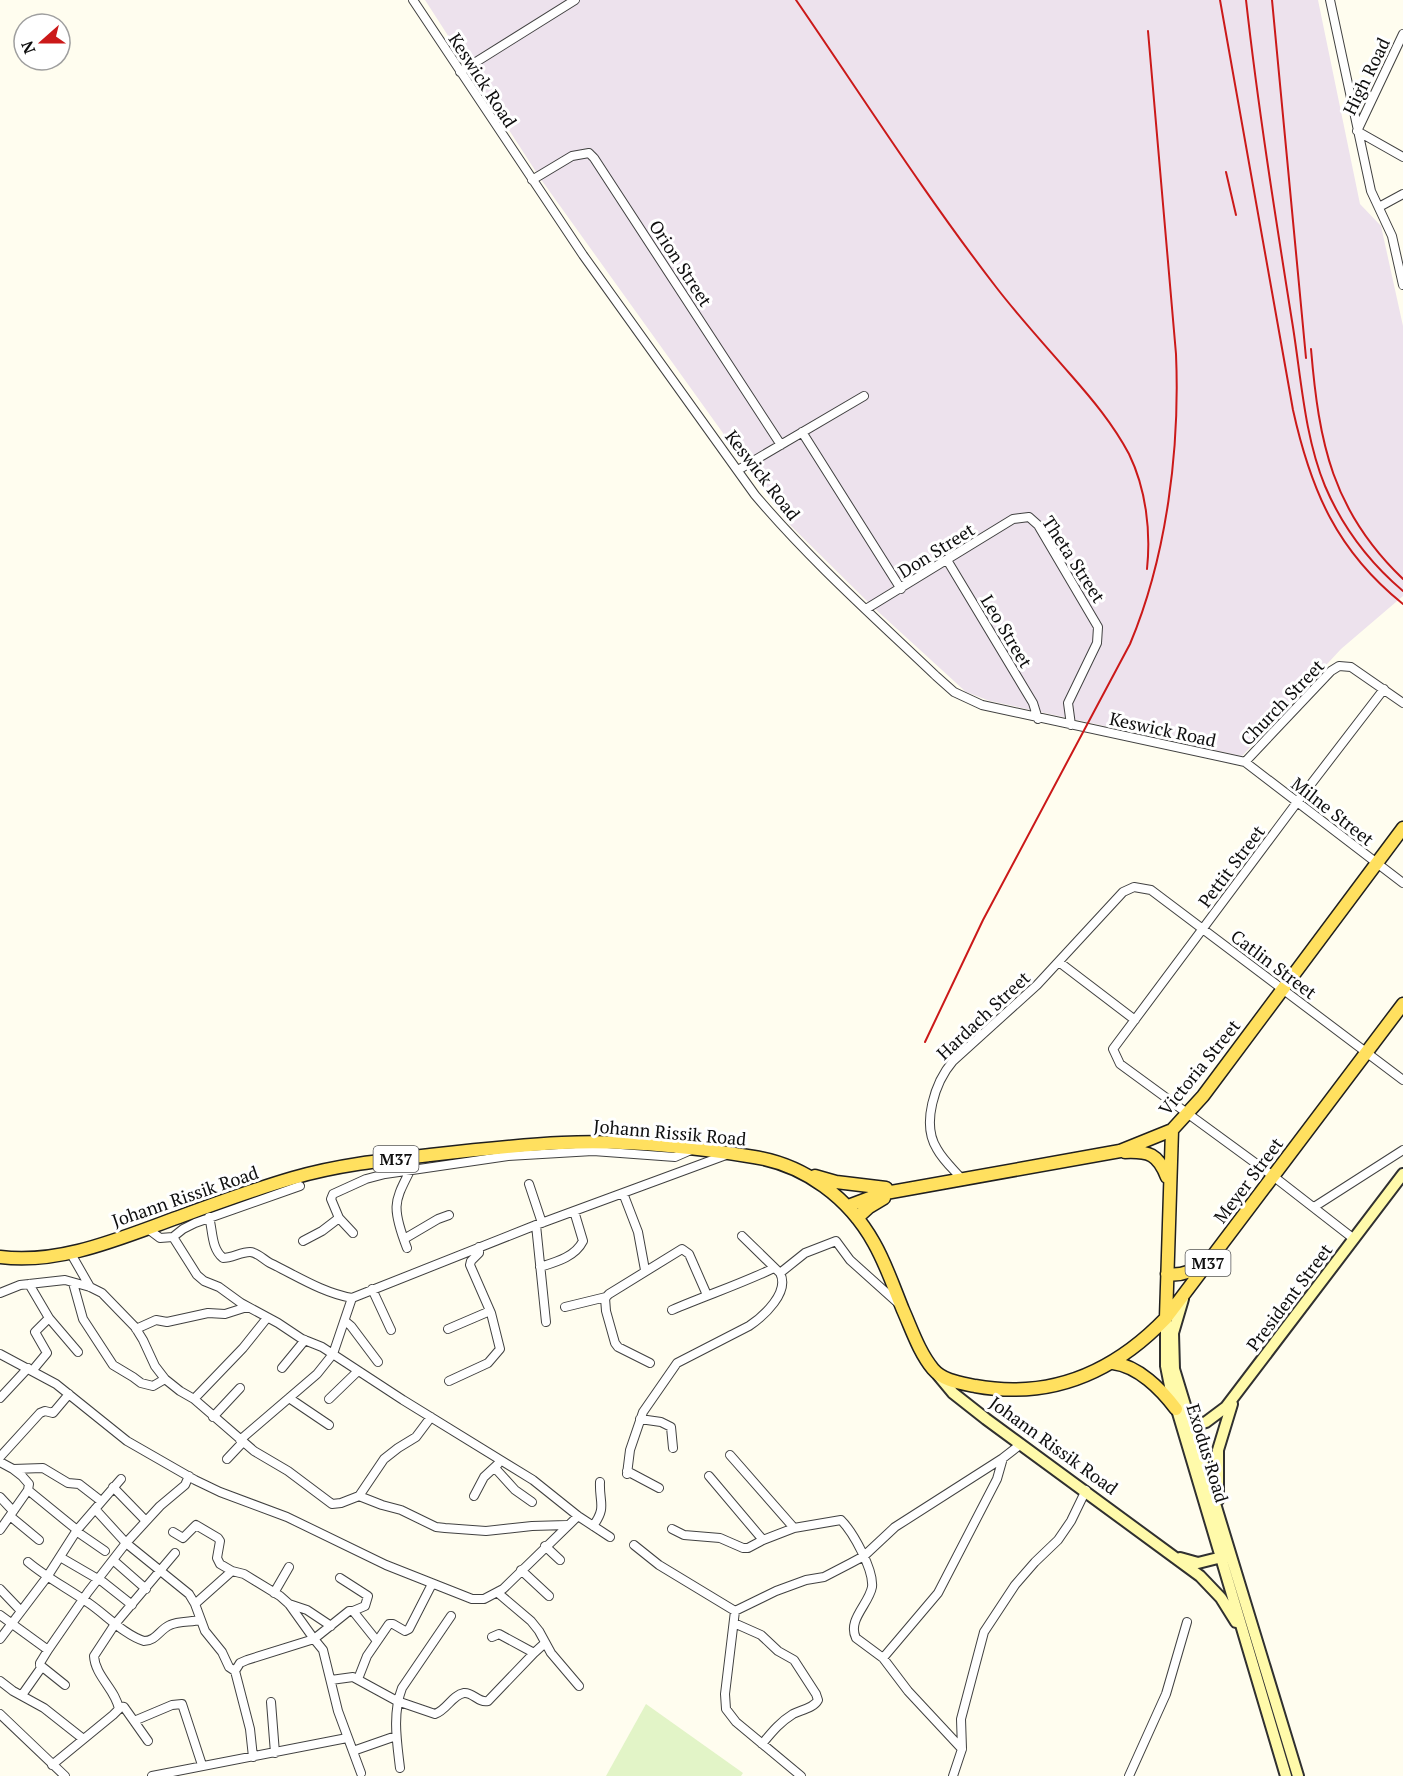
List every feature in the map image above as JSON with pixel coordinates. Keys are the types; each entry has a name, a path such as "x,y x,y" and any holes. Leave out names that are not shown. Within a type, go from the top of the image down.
{"main road":[{"name":"Victoria Street","path":"848,1206 873,1196 961,1178 1120,1151 1172,1130 1203,1096 1403,828"},
{"name":"Meyer Street","path":"935,1372 955,1382 996,1389 1019,1390 1071,1380 1113,1363 1146,1339 1166,1318 1218,1251 1403,1004"},
{"name":"Exodus Road","path":"1166,1318 1172,1130"},
{"name":"Johann Rissik Road","path":"0,1257 22,1259 52,1257 148,1229 292,1178 331,1168 417,1156 563,1143 603,1143 729,1154 759,1158 802,1172 848,1206 876,1245 920,1349 935,1372"},
{"path":"1120,1151 1155,1156 1169,1180"},
{"path":"802,1172 864,1187 909,1189"},
{"name":"Victoria Street","path":"857,1218 869,1207 896,1192"},
{"path":"1167,1274 1188,1273 1218,1251"},
{"path":"1113,1363 1129,1367 1140,1374 1162,1391 1176,1409"}],"street":[{"name":"Keswick Road","path":"413,0 532,180 738,470 777,521 954,692 982,705 1245,762"},
{"path":"460,72 575,0"},
{"path":"1330,0 1371,191 1392,236 1403,285"},
{"name":"High Road","path":"1357,131 1403,34"},
{"path":"1357,131 1403,157"},
{"name":"Orion Street","path":"532,180 572,156 589,153 594,158 781,445"},
{"path":"1379,207 1403,194"},
{"path":"738,470 864,396"},
{"path":"802,432 901,590"},
{"name":"Don Street","path":"866,609 901,590 1013,519 1023,517"},
{"name":"Theta Street","path":"1023,517 1029,517 1038,525 1097,623 1099,631 1097,643 1068,703 1071,725"},
{"name":"Leo Street","path":"947,560 1033,703 1038,718"},
{"name":"Church Street","path":"1245,762 1331,671 1339,666 1351,667 1403,703"},
{"name":"Pettit Street","path":"1188,1113 1120,1064 1113,1049 1384,689"},
{"name":"Milne Street","path":"1245,762 1403,883"},
{"name":"Catlin Street","path":"1123,892 1134,887 1151,890 1403,1080"},
{"name":"Hardach Street","path":"961,1178 936,1149 931,1134 930,1120 937,1087 943,1073 1059,962 1123,892"},
{"path":"1059,962 1135,1020"},
{"path":"1188,1113 1354,1239"},
{"path":"353,1233 339,1218 331,1199 333,1194 366,1179 385,1174 451,1163 527,1155 593,1151 675,1157 693,1150"},
{"path":"1314,1207 1403,1150"},
{"path":"209,1217 217,1252 223,1258 252,1252 299,1278 336,1295 352,1298 539,1224 729,1154"},
{"path":"407,1248 396,1216 396,1200 417,1156"},
{"name":"President Street","path":"1187,1428 1216,1416 1235,1395 1403,1174"},
{"path":"529,1185 539,1224 540,1267 546,1322"},
{"path":"148,1229 160,1238 173,1237 183,1229 209,1217 300,1186"},
{"path":"623,1193 636,1226 645,1270"},
{"path":"540,1267 561,1261 581,1245 583,1241 574,1211"},
{"path":"404,1239 449,1215"},
{"path":"303,1241 322,1231 339,1218"},
{"path":"659,1488 627,1472 630,1450 643,1412 677,1363 755,1322 782,1290 783,1279 777,1270 742,1236"},
{"path":"173,1237 201,1279 219,1287 247,1307 304,1340 322,1347 533,1480 578,1516 610,1537"},
{"path":"672,1310 777,1270 805,1253 836,1240 850,1260 902,1307"},
{"path":"449,1381 488,1363 500,1349 489,1311 471,1265 471,1261 479,1253 479,1247"},
{"path":"565,1307 606,1297 645,1270 682,1249 689,1254 707,1295"},
{"path":"70,1252 90,1287"},
{"path":"0,1293 20,1285 65,1280 102,1293 136,1329 144,1340 155,1366 165,1379 194,1399 260,1455 288,1471 327,1502 336,1504 359,1496 384,1460 398,1448 417,1437 431,1417"},
{"path":"73,1283 83,1319 113,1365 141,1383 153,1386 165,1379"},
{"path":"29,1284 50,1318 78,1352"},
{"path":"372,1289 391,1330"},
{"name":"Exodus Road","path":"1185,1294 1174,1323 1172,1341 1174,1369 1187,1428 1298,1776"},
{"path":"606,1297 606,1311 615,1343 618,1347 650,1363"},
{"path":"227,1459 242,1441 317,1374 333,1354 352,1298"},
{"path":"136,1329 156,1320 167,1322 208,1313 225,1314 247,1307"},
{"path":"448,1329 489,1311"},
{"path":"0,1398 47,1353 35,1332 50,1318"},
{"path":"194,1399 243,1348 267,1318"},
{"name":"Exodus Road","path":"1166,1318 1166,1366 1176,1409 1187,1428 1217,1512 1245,1640 1286,1776"},
{"path":"345,1321 378,1362"},
{"path":"282,1368 304,1340"},
{"path":"0,1354 69,1394 127,1441 189,1476 220,1492 286,1517 387,1565 472,1599 484,1599 498,1593 578,1516"},
{"path":"329,1399 358,1371"},
{"name":"Johann Rissik Road","path":"935,1372 953,1393 1200,1576 1221,1598 1245,1640"},
{"path":"213,1417 240,1388"},
{"path":"0,1530 28,1490 29,1484 26,1479 0,1459 40,1413 53,1413 69,1394"},
{"path":"1217,1512 1218,1450 1235,1395"},
{"path":"289,1398 329,1425"},
{"path":"640,1419 661,1422 672,1427 673,1448"},
{"path":"735,1611 795,1583 824,1577 864,1556 895,1527 1021,1444"},
{"path":"730,1455 794,1527"},
{"path":"883,1658 938,1593 997,1479 1003,1458"},
{"path":"474,1496 484,1477 501,1461"},
{"path":"13,1469 43,1468 68,1483 79,1484 101,1501"},
{"path":"495,1468 515,1490 532,1502"},
{"path":"21,1695 41,1668 40,1665 48,1650 82,1599 126,1543 174,1493 185,1485 189,1476"},
{"path":"709,1476 763,1540"},
{"path":"0,1639 47,1577 77,1531 121,1479"},
{"path":"593,1526 602,1510 600,1482"},
{"path":"113,1487 146,1521"},
{"path":"28,1490 105,1551"},
{"path":"953,1776 962,1749 961,1719 984,1632 1015,1585 1059,1540 1086,1490"},
{"path":"359,1496 401,1510 436,1527 486,1531 567,1525"},
{"path":"0,1497 11,1513 39,1540"},
{"path":"95,1509 126,1543 189,1594 205,1631 222,1652 229,1667 235,1671 250,1729 253,1757"},
{"path":"672,1529 684,1535 720,1538 748,1548 794,1527 841,1520 864,1556 870,1572 872,1587 855,1622 854,1633 859,1641 883,1658 908,1691 962,1749"},
{"path":"173,1532 183,1538 195,1525 218,1538 220,1541 218,1560 232,1571 244,1574 289,1604 307,1610 331,1626"},
{"path":"634,1545 659,1565 735,1611"},
{"path":"545,1546 560,1560"},
{"path":"52,1765 118,1709 94,1661 94,1656 116,1624 175,1553"},
{"name":"Johann Rissik Road","path":"1174,1557 1198,1563 1226,1556"},
{"path":"60,1557 98,1579 132,1605"},
{"path":"113,1560 146,1589"},
{"path":"28,1562 138,1639 150,1641 173,1624 200,1620"},
{"path":"274,1593 289,1568"},
{"path":"521,1570 549,1596"},
{"path":"195,1605 232,1571"},
{"path":"235,1671 240,1663 247,1660 314,1639 349,1611 365,1606 368,1596 340,1578"},
{"path":"358,1679 367,1656 390,1624 405,1631 409,1629 432,1584"},
{"path":"0,1589 21,1611"},
{"path":"498,1593 531,1621 551,1653 579,1686"},
{"path":"289,1604 299,1621 323,1650 347,1738 361,1773"},
{"path":"353,1611 378,1641"},
{"path":"735,1611 724,1702 732,1719 801,1776"},
{"path":"0,1615 48,1650"},
{"path":"400,1768 396,1736 397,1701 402,1688 451,1616"},
{"path":"1129,1776 1166,1694 1187,1622"},
{"path":"734,1623 761,1635 778,1651 794,1660 818,1700 815,1705 800,1710 786,1719 762,1744"},
{"path":"492,1637 499,1634 534,1653"},
{"path":"331,1680 353,1677 397,1701 435,1714 440,1713 463,1694 468,1693 481,1702 488,1701 545,1643"},
{"path":"40,1665 65,1685"},
{"path":"0,1681 44,1708 82,1738"},
{"path":"271,1702 275,1753"},
{"path":"134,1721 172,1705 182,1704 202,1766"},
{"path":"118,1706 124,1707 148,1741"},
{"path":"0,1714 65,1776"},
{"path":"353,1751 396,1736"},
{"path":"152,1776 347,1738"}],"shaded area":[{"path":"425,0 1318,0 1360,204 1381,226 1403,326 1403,596 1341,649 1242,756 990,701 966,692 873,607 786,521 540,178"}],"green space":[{"path":"646,1704 743,1773 741,1776 606,1776"}],"railway":[{"path":"796,0 970,252 1014,309 1094,402 1123,443 1140,481 1146,510 1147,569"},
{"path":"1220,0 1293,410 1308,467 1318,493 1344,541 1360,563 1403,604"},
{"path":"1246,0 1267,160 1312,446 1325,486 1348,529 1368,556 1403,591"},
{"path":"1272,0 1306,358"},
{"path":"925,1042 983,920 1130,644 1143,610 1162,538 1173,464 1177,390 1176,354 1148,31"},
{"path":"1226,172 1236,215"},
{"path":"1311,349 1319,415 1333,474 1360,528 1403,579"}]}
